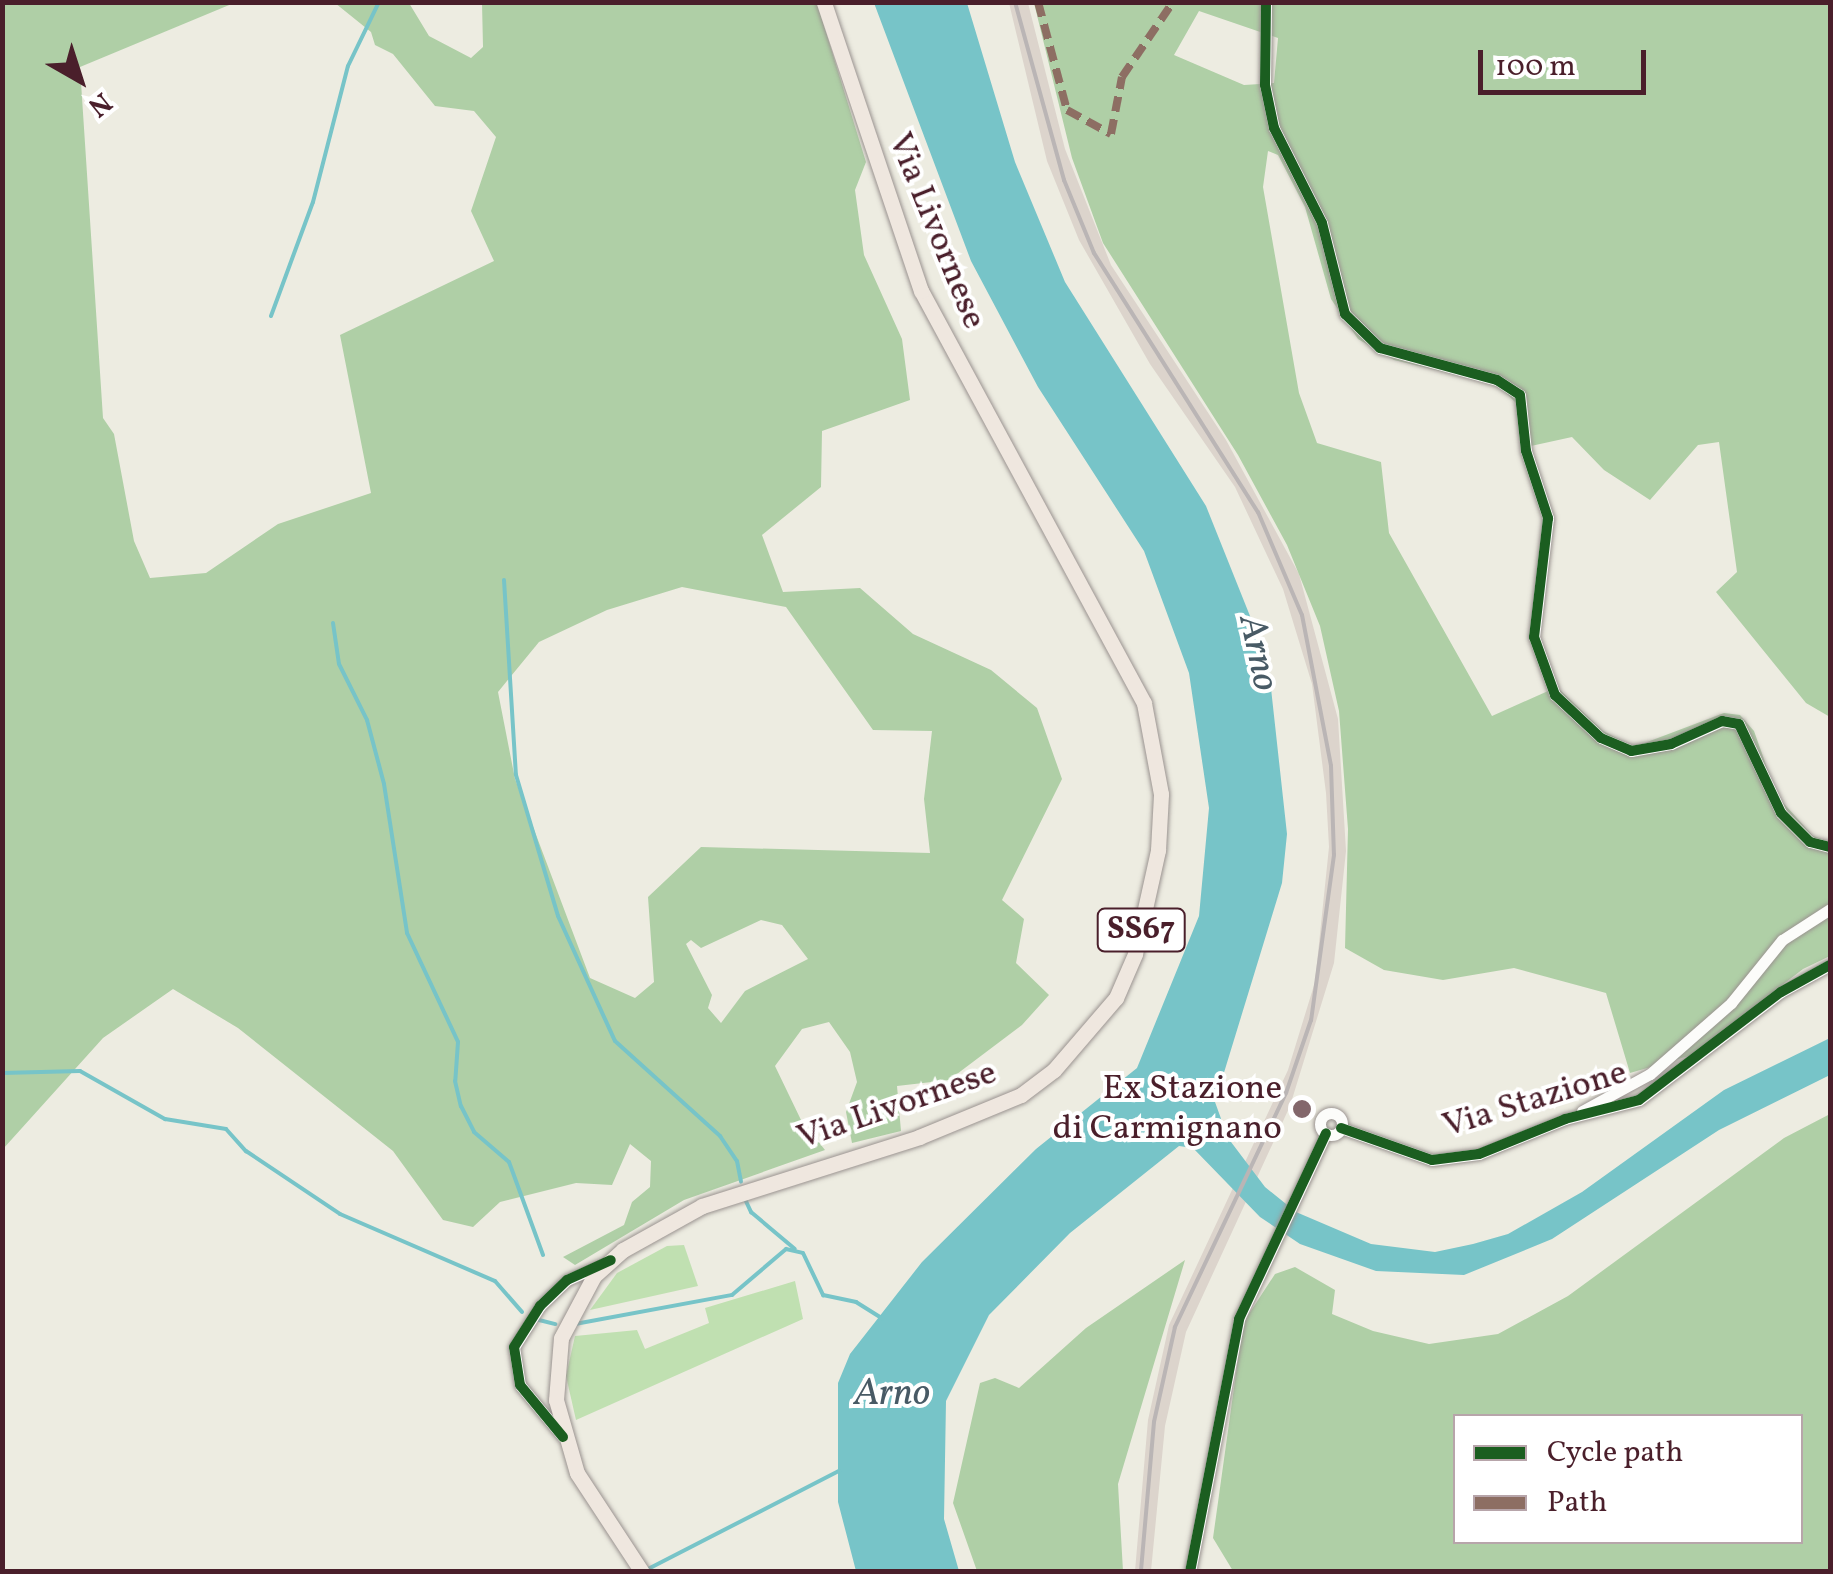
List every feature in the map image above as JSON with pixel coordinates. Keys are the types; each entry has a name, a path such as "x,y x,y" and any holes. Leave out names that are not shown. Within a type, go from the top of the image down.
{"main road":[{"name":"Via Livornese","path":"642,1572 577,1473 563,1438 556,1400 561,1338 574,1306 611,1260 702,1206 919,1137 1021,1094 1054,1070 1116,998 1135,954 1158,850 1161,794 1144,703 921,291 824,2"}],"street":[{"path":"1266,2 1265,85 1274,128 1322,224 1345,314 1380,348 1497,380 1520,395 1526,450 1548,518 1534,637 1555,695 1601,738 1631,751 1671,744 1722,721 1740,724 1781,814 1810,842 1830,847"},
{"path":"1565,1119 1650,1074 1738,995 1782,940 1830,909"},
{"name":"Via Stazione","path":"1342,1128 1406,1154 1459,1159 1565,1119 1640,1100 1781,992 1830,965"},
{"path":"1190,1572 1238,1319 1302,1175 1326,1133 1342,1128 1339,1116 1326,1114 1320,1125 1326,1133"},
{"path":"563,1438 520,1385 514,1347 540,1306 568,1280 611,1260"}],"shaded area":[{"path":"1009,3 1028,3 1065,149 1111,265 1226,440 1299,574 1338,719 1346,851 1334,963 1290,1106 1186,1332 1165,1426 1151,1571 1135,1571 1148,1420 1169,1325 1288,1070 1315,982 1329,847 1326,793 1312,684 1283,589 1235,487 1150,364 1079,240 1047,161"}],"green space":[{"path":"3,3 234,3 80,67 103,418 114,434 134,541 150,578 206,573 278,524 371,493 340,335 494,261 471,211 496,137 474,111 435,106 393,54 375,45 371,32 335,3 409,3 429,36 471,58 483,47 482,3 817,3 866,162 855,190 864,255 902,339 910,400 822,431 821,487 762,535 783,592 860,588 913,634 991,670 1037,708 1062,779 1002,900 1024,919 1016,963 1049,995 1022,1025 949,1080 897,1086 901,1131 852,1143 846,1112 857,1082 850,1052 829,1022 802,1029 775,1066 801,1120 825,1150 684,1200 575,1265 563,1257 624,1225 632,1202 650,1187 651,1161 630,1144 612,1185 576,1183 500,1202 473,1227 443,1220 393,1151 238,1028 173,989 103,1038 3,1149","holes":["682,587 786,607 873,730 932,731 924,799 930,853 701,847 648,897 654,982 635,998 590,978 515,779 498,692 539,642 607,610","761,920 782,925 808,959 745,991 721,1023 708,1008 712,995 686,944 691,940 701,948"]},
{"path":"1034,3 1830,3 1830,717 1806,703 1716,592 1737,572 1719,442 1698,445 1650,500 1604,470 1572,437 1522,448 1516,403 1498,385 1394,360 1358,339 1331,299 1305,207 1278,155 1268,151 1263,187 1299,393 1317,443 1381,462 1389,533 1492,716 1557,687 1603,731 1634,747 1724,713 1740,715 1754,731 1777,796 1813,836 1830,842 1830,956 1803,969 1692,1055 1630,1073 1606,993 1514,968 1443,980 1384,970 1345,948 1348,829 1339,711 1320,626 1287,545 1238,455 1103,243 1072,158","holes":["1199,11 1278,38 1274,83 1244,85 1174,55"]},
{"path":"1830,1114 1830,1571 1233,1571 1213,1538 1243,1323 1275,1274 1295,1267 1335,1290 1332,1314 1373,1331 1429,1344 1498,1334 1568,1296 1784,1138"},
{"path":"684,1245 698,1286 590,1310 617,1273 667,1246"},
{"path":"1185,1260 1118,1484 1123,1571 977,1571 953,1503 980,1383 995,1378 1019,1388 1086,1328"},
{"path":"795,1281 803,1319 576,1420 566,1376 575,1336 637,1330 645,1349 709,1323 705,1308"}],"water":[{"name":"Arno","path":"874,3 967,3 1015,162 1065,282 1206,506 1268,661 1287,834 1282,883 1215,1102 1228,1138 1265,1187 1296,1212 1371,1244 1435,1252 1473,1244 1508,1234 1582,1192 1724,1090 1830,1038 1830,1075 1719,1130 1552,1239 1464,1275 1376,1271 1300,1244 1260,1217 1193,1148 1179,1146 1070,1233 989,1315 946,1401 944,1519 959,1571 856,1571 838,1502 838,1383 850,1354 922,1262 1036,1149 1137,1068 1199,916 1209,808 1189,673 1144,551 1038,387 971,261"}],"waterway":[{"path":"271,316 313,202 348,66 379,2"},
{"path":"504,580 516,775 558,916 615,1041 720,1136 737,1161 741,1182"},
{"path":"333,623 339,664 367,720 384,784 407,933 458,1042 455,1081 461,1106 474,1132 509,1162 543,1255"},
{"path":"2,1073 80,1071 165,1119 226,1129 246,1151 340,1214 495,1281 522,1312"},
{"path":"744,1197 751,1212 795,1249"},
{"path":"575,1324 732,1295 786,1249 803,1253 823,1295 856,1302 883,1319"},
{"path":"535,1319 555,1324"},
{"path":"648,1569 839,1471"}],"railway":[{"path":"1015,2 1064,180 1094,253 1258,512 1302,615 1331,766 1334,855 1311,1020 1286,1093 1175,1327 1154,1422 1141,1572"}],"marked path":[{"path":"1038,2 1067,110 1111,134 1122,77 1173,2"}],"cycle path":[{"path":"1266,2 1265,85 1274,128 1322,223 1345,314 1380,348 1497,380 1520,395 1526,451 1548,518 1534,637 1555,695 1601,738 1631,751 1671,744 1722,721 1739,724 1781,813 1810,842 1830,847"},
{"path":"1341,1128 1432,1160 1479,1154 1565,1119 1639,1100 1781,992 1830,965"},
{"path":"1190,1572 1239,1319 1326,1133"},
{"path":"563,1437 520,1385 514,1347 540,1306 567,1280 611,1260"}],"place":[{"name":"Ex Stazione di Carmignano","path":"1302,1109"}]}
